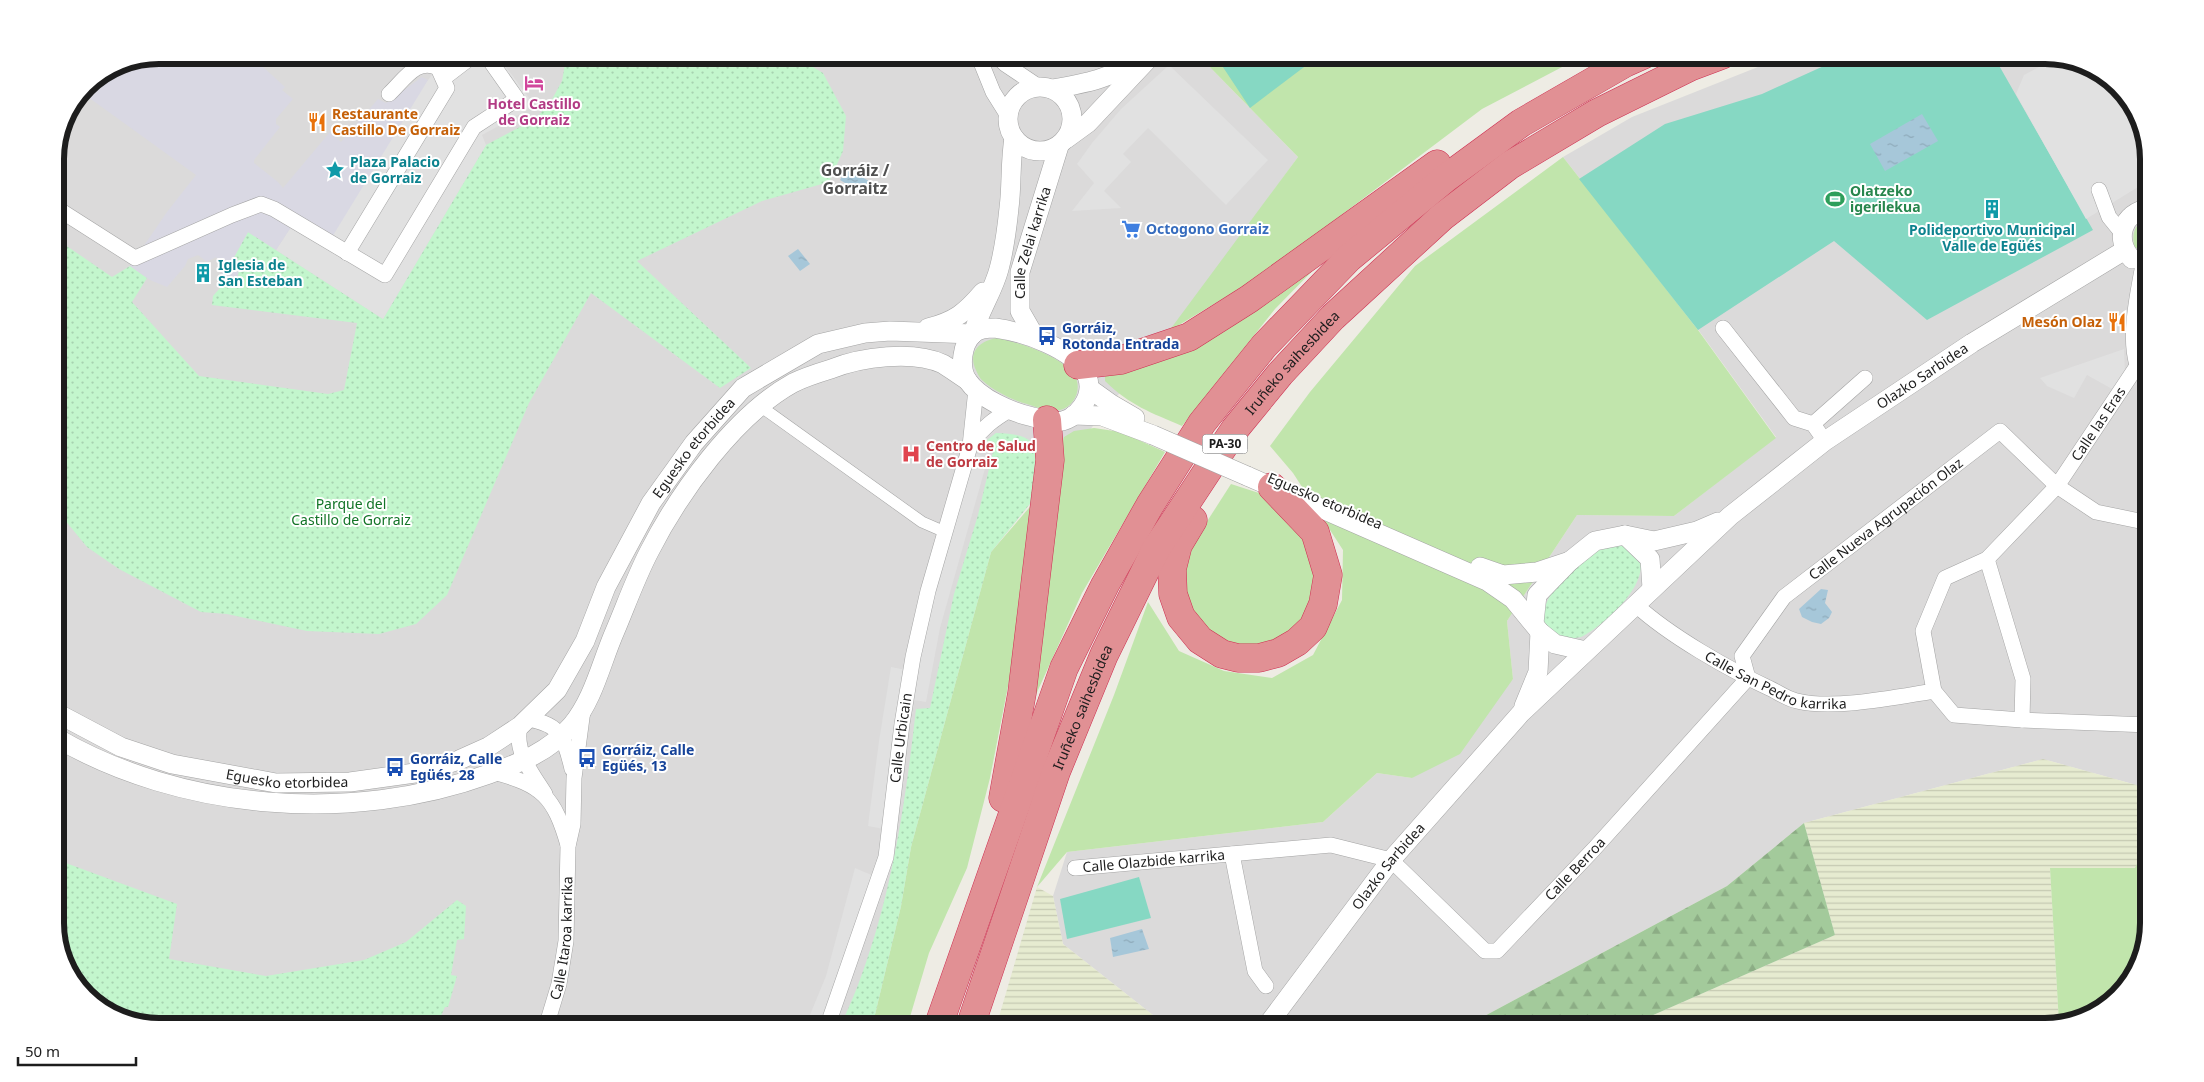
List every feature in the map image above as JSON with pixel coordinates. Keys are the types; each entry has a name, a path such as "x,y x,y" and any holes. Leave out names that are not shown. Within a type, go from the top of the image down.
{"highway":[{"path":"1084,377 1121,360 1189,337 1249,299 1489,127 1602,64"},
{"name":"Iruñeko saihesbidea","path":"941,1018 1064,668 1150,505 1202,423 1264,346 1348,258 1446,178 1521,123 1623,64"},
{"name":"Iruñeko saihesbidea","path":"973,1018 1056,772 1104,655 1156,550 1235,429 1280,374 1333,317 1442,217 1510,165 1597,113 1698,64"},
{"path":"1272,487 1315,532 1328,575 1323,604 1312,627 1297,642 1278,652 1259,658 1238,658 1222,654 1200,640 1181,617 1173,594 1172,569 1178,545 1226,468 1264,415 1354,313 1404,250"},
{"path":"935,1018 947,967 986,858 1004,796 1014,743 1050,460 1047,420"}],"street":[{"path":"388,94 420,64"},
{"path":"347,253 447,88 438,68 431,64"},
{"path":"444,78 462,64"},
{"path":"64,213 135,258 210,223 261,204 274,208 385,276 474,127 517,99 492,64"},
{"path":"982,64 993,92 1008,116"},
{"path":"1005,64 1068,102 1072,111 1071,130 1062,142"},
{"path":"1131,64 1112,76 1088,83 1022,92 1010,107 1008,116 1010,132 1021,145 1035,151 1050,150 1088,123 1144,64"},
{"path":"973,334 984,328 1014,331 1035,337 1068,355 1084,377 1085,404 1067,420 1055,422 1047,420 1011,409 971,384 963,371 964,346 973,334 976,321 994,286 999,268 1010,207 1010,161 1014,138"},
{"name":"Calle Zelai karrika","path":"1035,337 1020,311 1020,272 1062,142"},
{"name":"Olazko Sarbidea","path":"1652,588 1730,516 1825,441 1972,343 2132,224 2140,210"},
{"path":"2132,224 2130,258 2140,262"},
{"path":"912,331 945,324 966,312 999,268"},
{"path":"2139,364 2136,340 2140,321"},
{"path":"1723,328 1794,418 1813,424 1825,441"},
{"name":"Eguesko etorbidea","path":"64,717 121,747 172,764 276,784 350,782 422,772 459,760 488,747 524,722 557,690 585,641 606,587 650,503 694,443 743,388 818,344 865,333 912,331 973,334"},
{"name":"Eguesko etorbidea","path":"64,741 131,774 207,794 281,803 351,804 415,794 466,782 525,761 543,750 572,725 596,684 606,650 649,552 680,501 717,450 752,412 794,383 848,362 868,358 907,356 941,363 971,384"},
{"name":"Calle las Eras","path":"1987,559 2057,486 2077,460 2139,364"},
{"name":"Eguesko etorbidea","path":"1084,377 1111,404 1155,432"},
{"path":"1813,424 1865,378"},
{"name":"Calle Urbicain","path":"970,446 971,384"},
{"path":"760,406 922,522 945,532"},
{"name":"Calle Urbicain","path":"830,1018 886,857 902,724 913,657 928,592 970,446 979,431 1011,409"},
{"name":"Eguesko etorbidea","path":"1074,415 1102,416 1155,432 1481,568 1503,575 1538,572 1570,561"},
{"name":"Calle Nueva Agrupación Olaz","path":"1748,678 1742,656 1784,597 2000,431 2057,486"},
{"name":"Eguesko etorbidea","path":"1250,473 1272,487 1487,581 1513,599 1537,628"},
{"path":"2057,486 2096,512 2140,520"},
{"name":"Olazko Sarbidea","path":"1625,535 1654,541 1697,531 1730,516"},
{"path":"1625,535 1650,559 1652,588 1586,651 1555,644 1537,628 1537,595 1570,561 1595,540 1625,535"},
{"path":"2022,720 2023,679 1987,559 1945,578 1923,632 1934,691 1954,715 2022,720 2140,725"},
{"name":"Calle San Pedro karrika","path":"1636,605 1674,634 1748,678 1796,701 1866,701 1934,691"},
{"name":"Olazko Sarbidea","path":"1521,713 1538,672 1537,628"},
{"name":"Olazko Sarbidea","path":"1273,1018 1391,860 1521,713 1586,651"},
{"name":"Calle Berroa","path":"1391,860 1485,951 1497,951 1594,849 1748,678"},
{"name":"Calle Itaroa karrika","path":"549,1018 559,984 566,941 568,846 573,824 574,778 583,708"},
{"path":"525,761 519,748 517,737 524,722 543,722 553,727 561,735"},
{"name":"Calle Itaroa karrika","path":"561,735 568,751 574,778"},
{"name":"Calle Itaroa karrika","path":"525,761 560,816 568,846"},
{"name":"Calle Itaroa karrika","path":"494,772 524,782 546,796"},
{"name":"Calle Olazbide karrika","path":"1075,868 1332,845 1391,860"},
{"name":"Calle Olazbide karrika","path":"1232,854 1255,971 1266,986"}],"shaded area":[{"path":"153,64 1207,64 1298,157 1186,311 991,552 911,847 901,906 874,1018 159,1018 134,1015 117,1008 96,995 87,986 69,953 64,929 64,153 71,123 83,101 96,87 123,71"},
{"name":"Plaza Palacio de Gorraiz","path":"153,64 260,64 285,87 282,90 293,99 276,119 276,124 280,127 254,160 254,163 283,188 330,132 341,142 378,99 386,103 422,77 428,80 329,242 295,221 276,250 248,232 233,259 240,266 237,280 228,279 226,283 220,276 224,267 216,257 207,262 198,255 188,259 185,266 167,287 150,280 130,266 167,212 196,175 87,97 96,87 111,77 123,71 141,66"},
{"path":"440,64 504,64 535,106 482,135 486,145 383,319 276,250 295,221 425,84"},
{"path":"1765,64 2057,65 2070,67 2087,74 2108,87 2117,96 2135,129 2140,153 2140,786 2043,759 1804,823 1727,886 1481,1018 1157,1018 1063,944 1053,896 1067,852 1323,822 1377,773 1412,778 1513,679 1507,621 1577,515 1674,516 1776,437 1697,328 1563,157 1632,117"},
{"path":"1169,65 1268,160 1226,205 1148,128 1123,154 1131,162 1104,191 1121,208 1072,211 1094,183 1077,164 1121,109"},
{"path":"2054,65 2070,67 2098,80 2112,91 2131,120 2135,129 2139,146 2138,187 2086,219 2016,94 2024,75 2041,66"},
{"path":"2124,349 2125,373 2114,390 2087,375 2074,398 2047,386 2040,378"},
{"path":"969,451 988,458 940,628 926,702 907,699 889,830 868,826 891,667 911,671"},
{"path":"855,868 874,876 830,1018 809,1018 826,976"}],"green space":[{"name":"Parque del Castillo de Gorraiz","path":"565,64 808,64 823,73 846,116 843,151 829,182 762,201 637,261 751,368 720,388 591,293 529,403 447,595 416,624 379,634 307,631 227,614 201,612 119,569 87,547 64,519 64,244 112,277 130,266 147,278 132,302 199,376 328,394 344,390 357,323 212,305 213,296 228,279 233,259 248,232 383,319 486,145 535,119 550,103 562,81"},
{"path":"1207,64 1568,64 1482,109 1259,277 1169,331 1298,157"},
{"path":"1221,64 1308,64 1250,108"},
{"name":"Olatzeko igerilekua","path":"1828,64 1998,64 2093,230 1927,320 1834,241 1698,330 1579,179 1665,124 1762,94"},
{"path":"1563,157 1698,330 1776,438 1674,516 1577,515 1507,621 1513,679 1460,754 1412,778 1377,773 1323,822 1067,852 1037,887 1114,695 1148,602 1179,651 1224,671 1272,678 1313,655 1342,600 1343,550 1293,473 1270,446 1310,392 1415,266"},
{"path":"2140,223 2140,251 2134,246 2133,237"},
{"path":"1335,248 1275,309 1182,426 1132,402 1105,381 1105,375"},
{"path":"998,338 1027,346 1046,354 1071,371 1075,376 1078,388 1071,404 1060,410 1043,409 1009,398 982,380 975,368 973,356 982,344"},
{"path":"1094,428 1121,432 1165,452 1082,593 1029,710 1058,453 1064,437 1074,431"},
{"path":"996,433 1011,434 1030,441 1036,447 1039,454 1042,489 991,552 911,847 901,906 874,1018 844,1018 860,981 873,942 890,876 903,810 916,709 930,708 954,594 978,515 993,452 982,444"},
{"path":"1231,484 1262,494 1308,539 1320,577 1315,604 1279,643 1247,648 1226,645 1187,611 1181,577 1188,551"},
{"path":"1047,487 990,778 967,868 929,953 910,1018 874,1018 901,906 911,847 991,552"},
{"path":"1619,543 1631,549 1640,560 1640,572 1635,585 1626,599 1603,623 1581,637 1565,638 1554,634 1547,627 1544,617 1546,605 1552,593 1561,581 1584,560 1606,546"},
{"path":"2043,759 2140,786 2140,859 2136,868 2050,868 2059,1017 1646,1018 1835,935 1804,823"},
{"path":"1804,823 1835,935 1646,1018 1481,1018 1727,886"},
{"path":"2140,858 2140,929 2135,953 2130,965 2117,986 2103,999 2081,1011 2059,1017 2050,868 2135,868"},
{"path":"64,862 177,904 169,959 266,976 364,960 406,942 457,900 466,906 464,939 457,940 451,975 457,976 448,1007 445,1007 440,1018 159,1018 134,1015 117,1008 96,995 87,986 74,965 69,953 64,929"},
{"path":"1139,877 1151,918 1067,939 1060,899"},
{"path":"1037,887 1053,896 1063,944 1157,1018 999,1018"}],"water":[{"path":"1922,114 1938,141 1885,171 1870,144"},
{"path":"847,169 869,181 862,193 840,180"},
{"path":"798,249 810,264 800,271 788,256"},
{"path":"1821,589 1828,590 1825,603 1832,612 1829,618 1821,624 1802,617 1799,609"},
{"path":"1142,929 1149,949 1113,957 1110,938"}],"place":[{"name":"Hotel Castillo de Gorraiz","path":"534,83"},
{"name":"Restaurante Castillo De Gorraiz","path":"317,122"},
{"name":"Plaza Palacio de Gorraiz","path":"335,170"},
{"name":"Olatzeko igerilekua","path":"1835,199"},
{"name":"Polideportivo Municipal Valle de Egüés","path":"1992,209"},
{"name":"Octogono Gorraiz","path":"1131,229"},
{"name":"Iglesia de San Esteban","path":"203,273"},
{"name":"Mesón Olaz","path":"2117,322"},
{"name":"Gorráiz, Rotonda Entrada","path":"1047,336"},
{"name":"Centro de Salud de Gorraiz","path":"911,454"},
{"name":"Gorráiz, Calle Egüés, 13","path":"587,758"},
{"name":"Gorráiz, Calle Egüés, 28","path":"395,767"}],"district":[{"name":"Gorráiz / Gorraitz","path":"855,179"}]}
